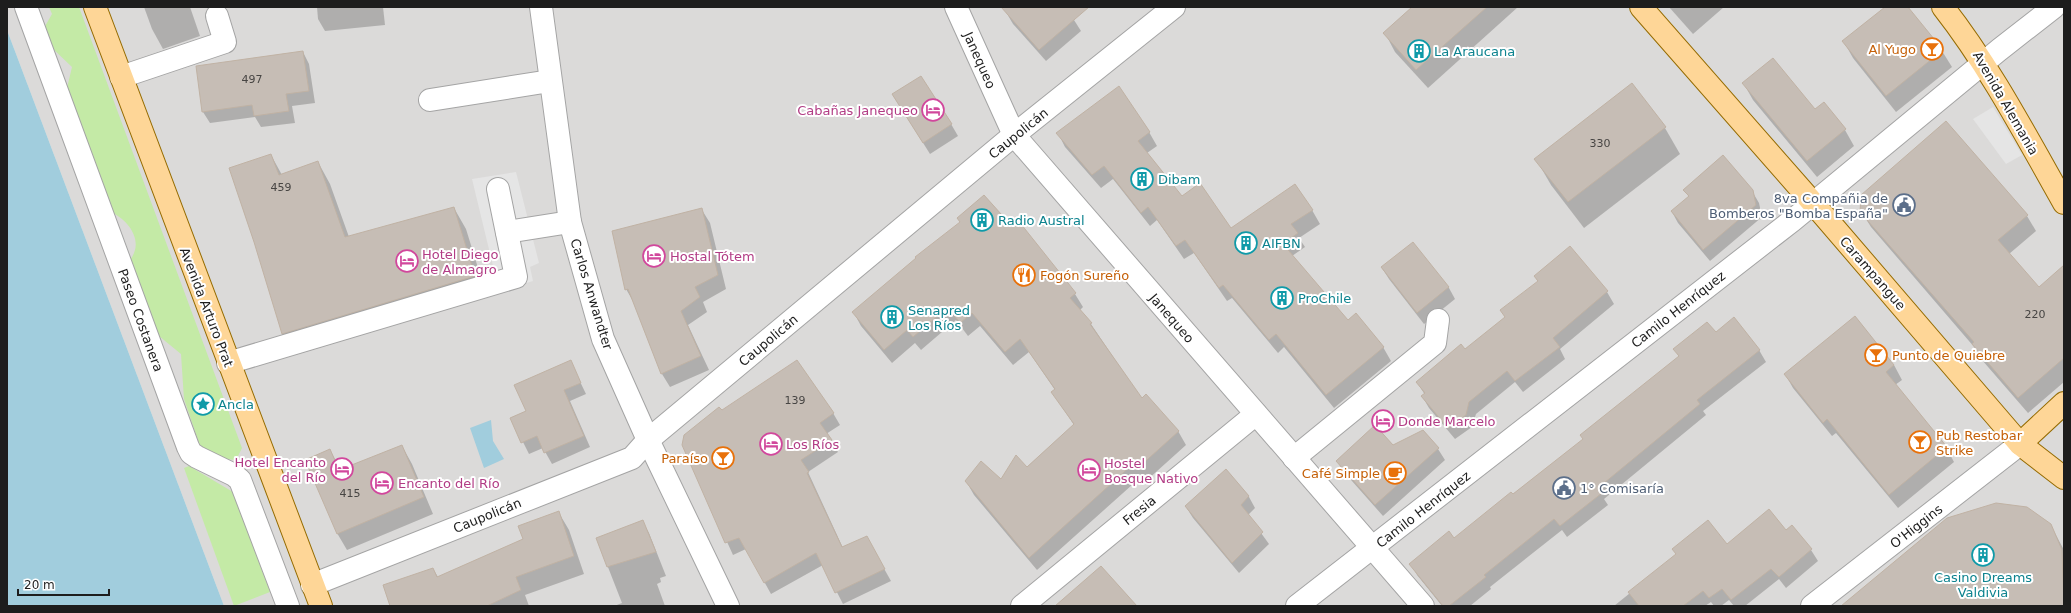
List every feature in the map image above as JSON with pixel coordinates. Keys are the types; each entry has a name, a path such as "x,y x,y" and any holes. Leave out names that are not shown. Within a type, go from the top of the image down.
{"main road":[{"name":"Avenida Arturo Prat","path":"95,7 228,363 321,606"},
{"name":"Carampangue","path":"1641,7 1813,203 2020,444 2059,475"},
{"name":"Avenida Alemania","path":"1943,7 1967,38 1983,63 2064,203"},
{"path":"2020,444 2064,404"}],"street":[{"name":"Paseo Costanera","path":"26,7 188,447 191,453 197,457 234,475 240,480 288,606"},
{"name":"Carlos Anwandter","path":"541,7 570,222 603,339 648,440 728,606"},
{"name":"Janequeo","path":"956,7 1014,135 1423,606"},
{"name":"Caupolicán","path":"312,585 632,458 648,440 1014,135 1174,7"},
{"name":"Camilo Henríquez","path":"1297,606 1813,203 1983,63 2054,7"},
{"path":"121,77 225,42 217,16"},
{"path":"430,100 550,81"},
{"path":"228,363 516,277 498,189"},
{"path":"507,232 570,222"},
{"path":"1294,458 1435,343 1438,320"},
{"name":"Fresia","path":"1022,606 1256,414"},
{"name":"O'Higgins","path":"1812,606 2020,444"},
{"path":"2059,475 2064,491"}],"shaded area":[{"path":"7,7 2064,7 2064,606 224,606 7,30"},
{"path":"1993,107 2022,155 2006,164 1973,119"},
{"path":"516,172 539,263 530,267 533,281 513,287 494,270 472,179"}],"green space":[{"path":"49,7 79,7 242,448 236,460 226,459 201,449 184,399 181,354 159,336 130,260 136,246 133,233 125,222 113,213 67,88 72,67 50,46 44,28 52,14"},
{"path":"189,466 233,492 270,592 234,606 184,468"}],"water":[{"path":"7,30 224,606 7,606"},
{"path":"491,420 493,441 504,459 484,468 470,428"}],"building":[{"path":"1001,7 1089,7 1039,50"},
{"name":"La Araucana","path":"1412,7 1487,7 1416,70 1383,33"},
{"path":"1885,7 1908,7 1943,50 1886,96 1842,41"},
{"path":"303,51 309,91 286,94 289,111 254,116 252,105 202,112 196,66"},
{"path":"1773,58 1815,109 1824,102 1846,129 1807,161 1742,83"},
{"path":"921,76 952,124 923,143 892,94"},
{"path":"1632,83 1666,127 1568,202 1534,159"},
{"path":"1119,86 1150,132 1138,141 1182,196 1200,183 1231,228 1295,184 1313,210 1291,224 1298,233 1283,244 1348,320 1356,313 1384,347 1326,395 1276,334 1269,340 1223,285 1219,288 1185,240 1176,246 1148,207 1141,213 1104,166 1092,175 1056,133"},
{"path":"1946,121 2028,215 1998,240 2039,287 2064,265 2064,358 2018,398 1972,344 1974,342 1860,212 1861,195"},
{"path":"271,154 279,175 318,161 345,237 454,207 475,276 282,334 254,242 229,168"},
{"path":"1723,155 1753,190 1756,205 1703,250 1671,211 1689,196 1683,190"},
{"path":"984,195 1010,224 1017,219 1076,293 1070,298 1092,323 1090,324 1142,398 1146,394 1179,431 1138,468 1134,463 1029,558 965,481 981,461 1001,479 1016,455 1027,467 1074,424 1051,392 1055,389 1020,339 1005,352 972,313 960,323 948,307 913,337 907,330 884,350 852,312 916,258 915,257 960,222 957,218"},
{"path":"702,208 718,275 695,287 700,297 681,311 701,356 661,374 628,289 625,290 612,231"},
{"path":"1413,242 1449,287 1417,313 1381,267"},
{"path":"1570,246 1608,291 1553,338 1560,347 1515,381 1507,371 1469,402 1466,415 1448,428 1421,396 1425,393 1416,382 1461,344 1465,349 1505,317 1500,310 1538,281 1534,276"},
{"path":"1855,316 1894,365 1886,372 1947,447 1889,495 1827,419 1823,423 1784,374"},
{"path":"1734,317 1760,350 1697,400 1700,404 1598,488 1602,493 1560,526 1554,519 1484,575 1486,577 1449,606 1443,606 1409,564 1449,531 1454,538 1511,492 1513,494 1583,439 1580,435 1679,356 1673,349 1707,322 1716,332"},
{"path":"571,360 581,383 564,390 584,436 544,453 537,436 521,443 510,418 526,411 514,385"},
{"path":"797,360 834,413 820,423 832,440 801,460 809,472 807,473 842,547 867,536 885,569 835,593 816,553 764,583 739,538 725,543 682,445 684,435 719,407 722,410"},
{"path":"1375,425 1393,445 1423,430 1439,448 1375,505 1336,461"},
{"name":"Encanto del Río","path":"402,445 424,497 337,534 305,460 330,449 339,470"},
{"path":"1226,469 1249,496 1241,505 1263,532 1232,563 1185,506"},
{"name":"Casino Dreams Valdivia","path":"1996,503 2027,507 2051,524 2062,550 2064,606 1841,606 1947,518"},
{"path":"1769,509 1786,530 1792,525 1812,549 1779,577 1771,569 1731,600 1722,589 1709,598 1703,591 1683,606 1639,606 1628,592 1676,554 1672,549 1708,520 1727,544"},
{"path":"559,511 574,556 516,577 521,590 487,606 390,606 383,585 433,568 437,577 523,539 518,526"},
{"path":"643,520 656,552 607,567 596,538"},
{"path":"1101,566 1137,606 1055,606"}],"place":[{"name":"Al Yugo","path":"1932,49"},
{"name":"La Araucana","path":"1419,51"},
{"name":"Cabañas Janequeo","path":"933,110"},
{"name":"Dibam","path":"1142,179"},
{"name":"8va Compañia de Bomberos \"Bomba España\"","path":"1904,205"},
{"name":"Radio Austral","path":"982,220"},
{"name":"AIFBN","path":"1246,243"},
{"name":"Hostal Tótem","path":"654,256"},
{"name":"Hotel Diego de Almagro","path":"407,261"},
{"name":"Fogón Sureño","path":"1024,275"},
{"name":"ProChile","path":"1282,298"},
{"name":"Senapred Los Ríos","path":"892,317"},
{"name":"Punto de Quiebre","path":"1876,355"},
{"name":"Ancla","path":"203,404"},
{"name":"Donde Marcelo","path":"1383,421"},
{"name":"Pub Restobar Strike","path":"1920,442"},
{"name":"Los Ríos","path":"771,444"},
{"name":"Paraíso","path":"723,458"},
{"name":"Hotel Encanto del Río","path":"342,469"},
{"name":"Hostel Bosque Nativo","path":"1089,470"},
{"name":"Café Simple","path":"1395,473"},
{"name":"Encanto del Río","path":"382,483"},
{"name":"1° Comisaría","path":"1564,488"},
{"name":"Casino Dreams Valdivia","path":"1983,555"}]}
